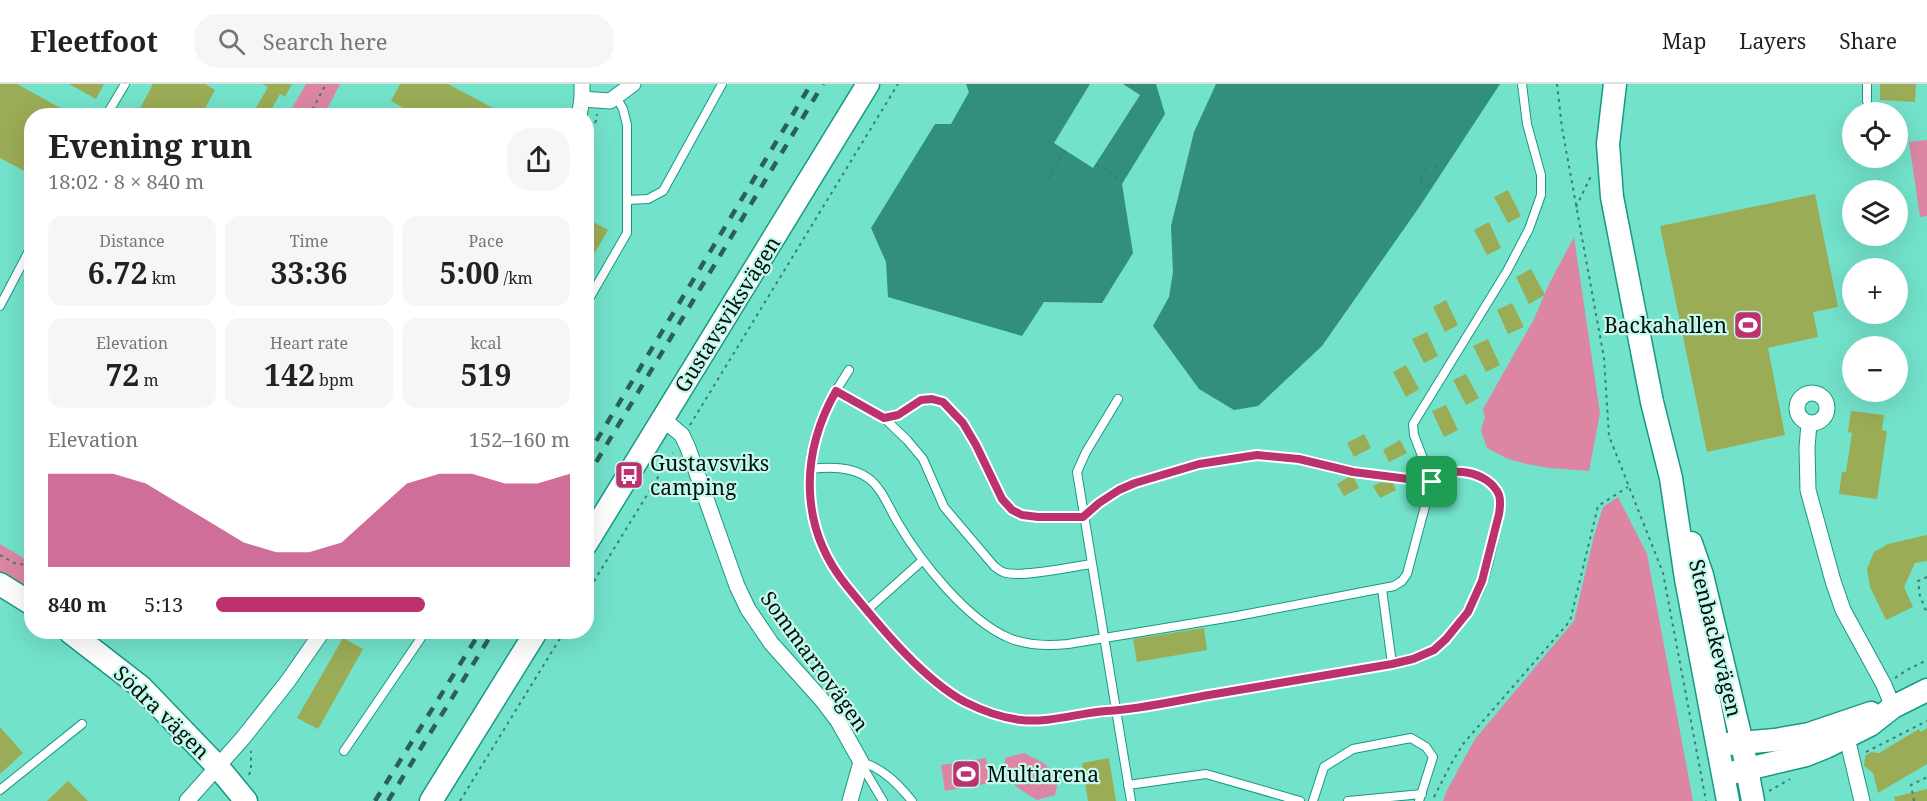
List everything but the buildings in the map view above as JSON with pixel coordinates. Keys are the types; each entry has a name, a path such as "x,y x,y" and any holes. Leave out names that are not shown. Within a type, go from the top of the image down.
{"street":[{"path":"580,108 582,92 610,101 633,84"},
{"name":"Gustavsviksvägen","path":"594,531 868,84"},
{"name":"Stenbackevägen","path":"1615,84 1608,144 1612,197 1650,392 1671,478 1701,575 1742,743 1753,801"},
{"name":"Sommarrovägen","path":"663,419 682,437 737,586 748,609 771,643 838,721 861,762 850,801"},
{"path":"1809,423 1808,490 1814,514 1843,610 1884,685 1893,707"},
{"name":"Stenbackevägen","path":"1671,478 1686,579 1728,801"},
{"path":"0,584 24,599"},
{"name":"Södra vägen","path":"79,639 141,687 218,767 246,801"},
{"path":"187,801 218,767 288,681 317,639"},
{"path":"431,801 532,639"},
{"path":"1718,745 1774,740 1870,725 1893,707 1927,690"},
{"path":"1723,774 1806,755 1844,730"},
{"path":"1844,730 1862,801"}],"lane":[{"path":"111,108 125,84"},
{"path":"627,200 648,199 663,191 722,84"},
{"path":"1432,482 1414,435 1413,424 1507,271 1529,229 1541,195 1541,175 1527,124 1522,84"},
{"path":"1867,84 1867,101"},
{"path":"594,290 627,233 627,125 623,109 616,97"},
{"path":"0,306 24,260"},
{"path":"810,469 840,468 855,471 875,483 923,560 960,602 978,618 1010,639 1045,646 1103,638 1382,590 1394,586 1407,574 1432,482 1438,476 1450,471 1479,477 1491,484 1498,494 1499,514 1482,581 1468,612 1446,639 1434,650 1413,659 1116,711 1046,720 1020,720 1000,715 966,702 945,689 922,669 867,610 839,576 827,556 812,512 809,489 810,469 812,449 819,427 849,370"},
{"path":"836,391 884,418 923,459 944,507 1001,572 1024,573 1091,564"},
{"path":"884,418 898,415 921,400 932,399 943,402 963,423 1002,499 1012,510 1022,515 1038,517 1083,517 1099,503 1135,483 1199,464 1257,455 1299,459 1353,472 1432,482"},
{"path":"1118,399 1079,464 1077,472 1131,801"},
{"path":"867,610 923,560"},
{"path":"1382,590 1392,664"},
{"path":"344,751 420,639"},
{"path":"0,790 82,724"},
{"path":"1313,801 1324,767 1353,749 1412,738 1425,747 1433,757 1420,798 1348,801"},
{"path":"861,762 883,801"},
{"path":"861,762 874,766 892,779 912,801"},
{"path":"1128,785 1206,774 1300,801"}],"path":[{"path":"313,108 326,84"},
{"path":"594,581 898,84"},
{"path":"1557,84 1562,128 1604,358 1609,436 1663,573 1706,801"},
{"path":"1044,185 1065,150"},
{"path":"1429,186 1419,180 1430,163 1441,170"},
{"path":"1096,164 1123,181"},
{"path":"1432,801 1464,744 1570,621 1598,506 1629,487"},
{"path":"0,555 14,563 24,565"},
{"path":"1927,577 1918,581 1918,587 1927,613"},
{"path":"460,801 560,639"},
{"path":"1884,685 1927,660"},
{"path":"1914,801 1911,785 1927,777"}],"shaded area":[{"path":"306,84 340,84 328,108 292,108"},
{"path":"1927,140 1927,216 1920,217 1909,142"},
{"path":"1574,237 1600,413 1589,471 1549,468 1508,459 1487,448 1481,430 1485,417 1483,409 1534,319 1549,284"},
{"path":"1618,497 1647,554 1693,801 1443,801 1475,739 1574,621 1603,507"},
{"path":"0,544 24,558 24,588 0,574"},
{"path":"1024,753 1042,762 1059,777 1055,795 1037,800 1018,788 1005,775 1005,758"},
{"name":"Multiarena","path":"986,758 990,783 945,791 941,765"}],"water":[{"path":"966,84 1090,84 1054,143 1093,168 1140,95 1123,84 1156,84 1165,114 1122,184 1133,253 1102,303 1044,302 1022,336 888,297 886,262 871,228 935,124 951,124 969,92"},
{"path":"1216,84 1500,84 1420,206 1322,346 1258,406 1234,410 1199,389 1153,326 1169,297 1173,272 1171,226 1194,132"}],"railway":[{"path":"594,445 811,84"},
{"path":"594,466 823,84"},
{"path":"375,801 476,639"},
{"path":"388,801 489,639"}],"place":[{"name":"Backahallen","path":"1748,325"},
{"name":"Gustavsviks camping","path":"629,475"},
{"name":"Multiarena","path":"966,774"}],"route":[{"path":"836,391 884,418 898,415 921,400 932,399 943,402 963,423 1002,499 1012,510 1022,515 1083,517 1099,503 1135,483 1199,464 1257,455 1299,459 1353,472 1432,482 1438,476 1450,471 1479,477 1491,484 1498,494 1500,505 1476,597 1468,612 1434,650 1424,656 1392,664 1116,711 1046,720 1020,720 966,702 945,689 922,669 839,576 827,556 819,535 812,512 809,489 812,449 827,406 836,391"}]}
